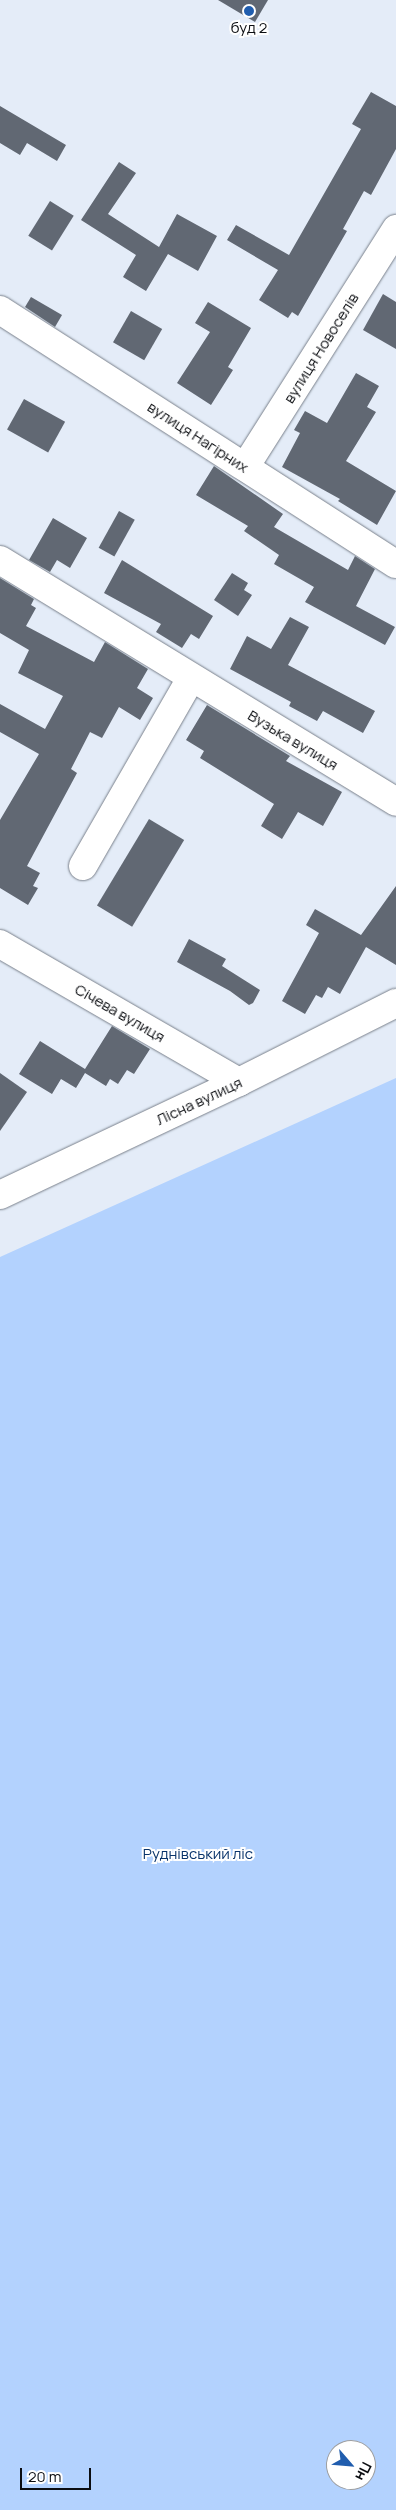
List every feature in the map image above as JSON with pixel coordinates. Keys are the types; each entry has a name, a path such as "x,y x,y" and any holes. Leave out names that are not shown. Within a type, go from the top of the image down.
{"street":[{"name":"вулиця Новоселів","path":"245,467 386,269 396,229"},
{"name":"вулиця Нагірних","path":"0,310 396,564"},
{"name":"Вузька вулиця","path":"0,560 396,802"},
{"path":"83,866 191,678"},
{"name":"Січева вулиця","path":"0,944 239,1082"},
{"name":"Лісна вулиця","path":"0,1195 239,1082 396,1003"}],"green space":[{"name":"Руднівський ліс","path":"396,1078 396,2510 0,2510 0,1257"}],"building":[{"name":"буд 2","path":"218,0 268,0 255,22"},
{"path":"371,92 396,106 396,149 371,195 364,191 343,229 347,231 298,316 292,312 288,318 259,300 278,270 227,240 236,225 289,255 361,129 352,124"},
{"path":"0,106 66,145 57,161 27,143 20,155 0,143"},
{"path":"119,162 136,173 108,214 159,247 177,214 217,236 198,271 168,254 146,291 123,277 136,255 81,220"},
{"path":"50,201 74,216 52,251 28,236"},
{"path":"383,294 396,302 396,349 363,330"},
{"path":"31,297 62,315 55,327 25,307"},
{"path":"208,302 251,328 228,367 233,370 211,405 177,383 210,332 195,323"},
{"path":"131,311 162,329 144,360 113,342"},
{"path":"356,373 379,386 367,407 376,412 346,461 396,491 377,525 338,501 340,499 282,467 300,433 294,430 305,411 327,423"},
{"path":"24,399 65,422 48,452 7,430"},
{"path":"214,466 283,514 274,527 348,570 355,556 375,569 356,606 395,627 385,645 305,602 314,587 274,564 279,555 244,531 248,526 196,495"},
{"path":"119,511 135,520 114,556 99,548"},
{"path":"53,518 87,538 70,568 57,560 50,572 29,560"},
{"path":"122,560 213,616 199,639 191,634 182,648 156,632 161,624 104,593"},
{"path":"232,573 248,583 244,590 252,595 238,616 214,600"},
{"path":"0,578 34,599 31,605 36,608 26,626 94,662 105,642 148,669 137,688 153,698 140,720 119,707 102,738 90,732 71,769 77,773 27,866 40,873 33,886 38,888 28,905 0,888 0,820 39,754 0,732 0,704 45,729 63,696 18,673 29,650 0,633"},
{"path":"290,617 309,627 288,665 375,711 363,733 323,711 317,721 289,706 291,702 230,669 247,636 271,649"},
{"path":"207,705 290,756 286,761 342,792 323,826 298,812 282,839 261,826 274,804 200,758 204,751 186,740"},
{"path":"149,819 184,840 132,927 97,906"},
{"path":"396,886 396,965 366,947 340,994 328,987 322,998 316,995 305,1014 282,1001 319,933 306,925 315,909 361,935"},
{"path":"189,939 226,959 222,966 260,990 253,1003 249,1005 230,991 177,962"},
{"path":"112,1026 150,1049 134,1074 127,1070 118,1084 110,1079 106,1086 85,1073 76,1088 61,1079 52,1094 19,1074 40,1041 85,1069"},
{"path":"0,1073 27,1092 0,1131"}],"place":[{"name":"буд 2","path":"249,11"}]}
